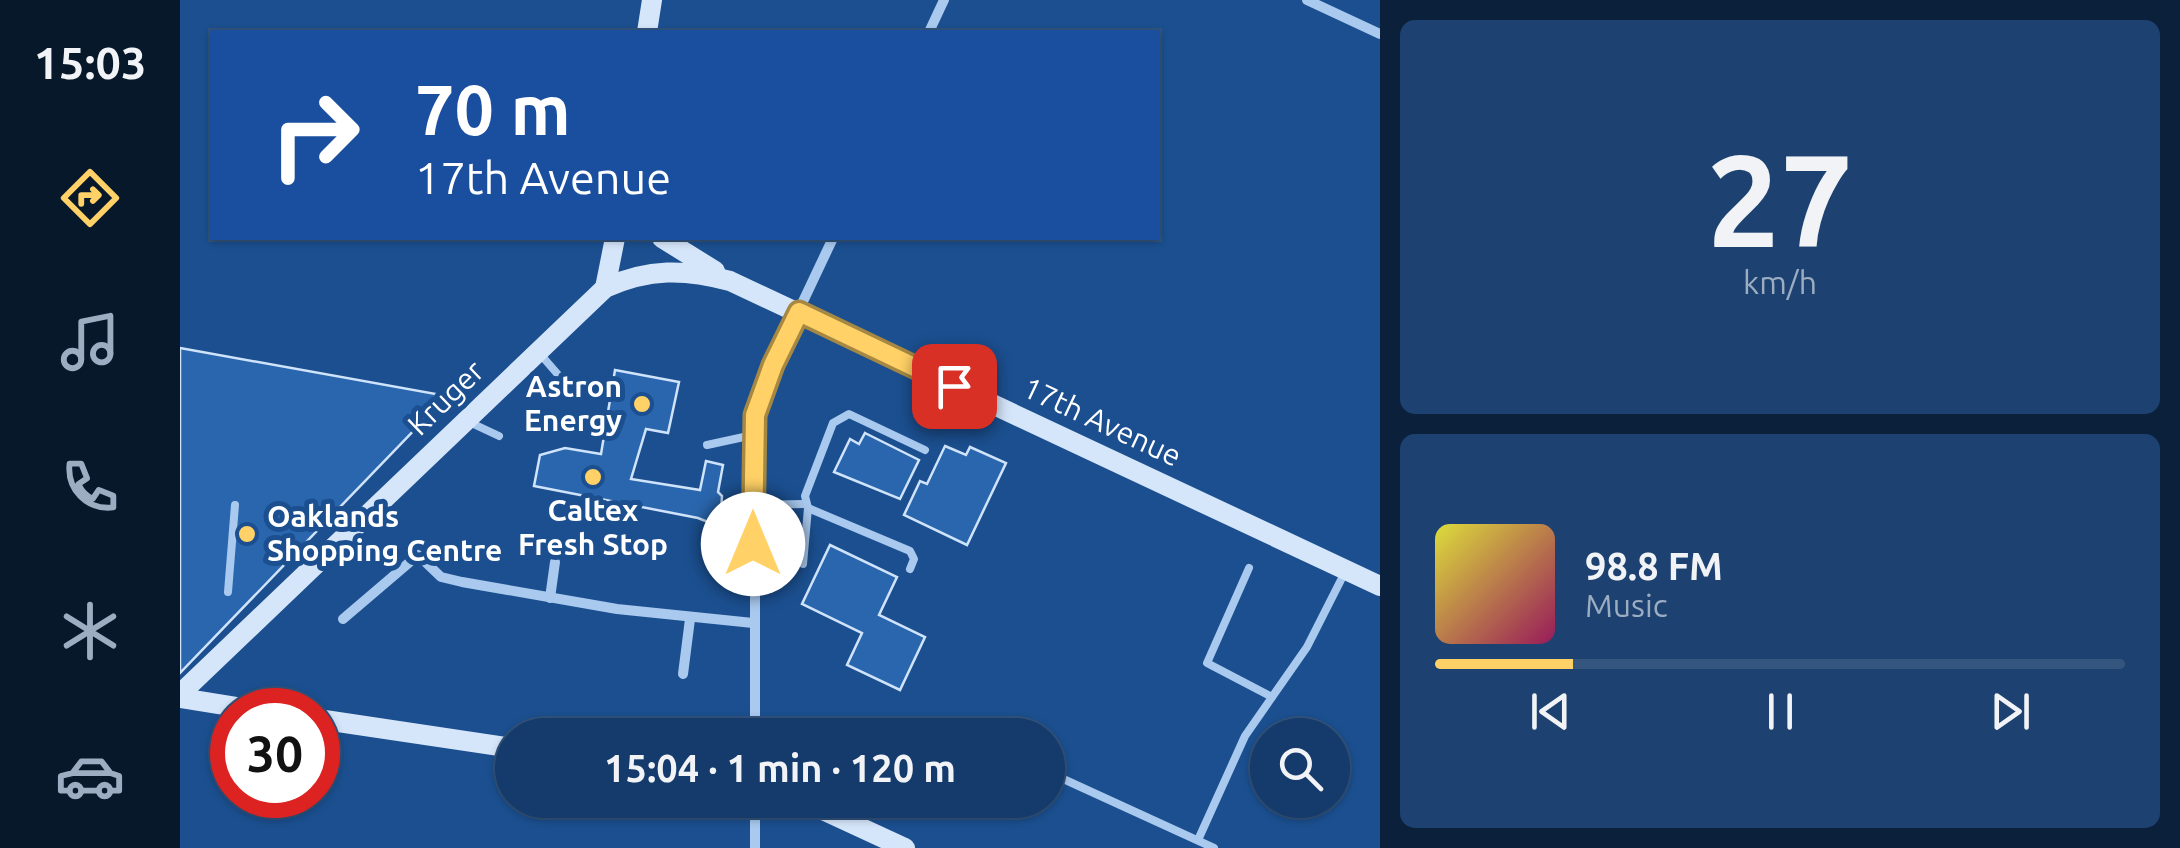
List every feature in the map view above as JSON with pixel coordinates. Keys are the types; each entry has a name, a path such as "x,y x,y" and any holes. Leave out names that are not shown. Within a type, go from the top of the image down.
{"street":[{"path":"646,30 652,0"},
{"path":"930,30 944,0"},
{"path":"1307,0 1380,34"},
{"path":"605,288 615,240"},
{"path":"665,240 730,281"},
{"path":"755,718 753,435 763,389 832,240"},
{"name":"Kruger","path":"180,696 605,288 643,274 672,270 730,281 799,312"},
{"name":"17th Avenue","path":"799,312 1380,586"},
{"path":"343,618 418,555 442,576 550,598 690,619 753,623"},
{"path":"550,598 555,562"},
{"path":"683,674 690,619"},
{"path":"180,696 210,702"},
{"path":"340,722 495,745"},
{"path":"755,848 756,818"},
{"path":"840,818 905,848"}],"lane":[{"path":"538,352 574,393"},
{"path":"803,564 807,506 833,422 849,414 925,450"},
{"path":"466,420 498,436"},
{"path":"707,445 753,435"},
{"path":"228,592 235,505"},
{"path":"753,505 807,506 910,551 914,559 910,568"},
{"path":"1249,568 1207,663 1272,697"},
{"path":"1198,840 1246,736 1307,648 1346,570"},
{"path":"1065,780 1214,848"}],"building":[{"name":"Oaklands Shopping Centre","path":"180,348 447,396 180,673"},
{"path":"615,370 679,382 668,433 646,429 631,479 700,490 706,461 723,465 718,492 722,496 720,527 698,518 534,486 540,455 565,448 601,454"},
{"path":"865,433 919,460 900,499 834,472 850,439 859,444"},
{"path":"945,446 966,455 970,447 1006,463 967,545 904,515 920,481 927,484"},
{"path":"830,545 897,577 879,615 925,637 900,690 847,665 862,633 802,604"}],"place":[{"name":"Astron Energy","path":"642,404"},
{"name":"Caltex Fresh Stop","path":"593,477"},
{"name":"Oaklands Shopping Centre","path":"247,534"}],"route":[{"path":"753,544 755,415 773,365 799,312 954,386"}]}
